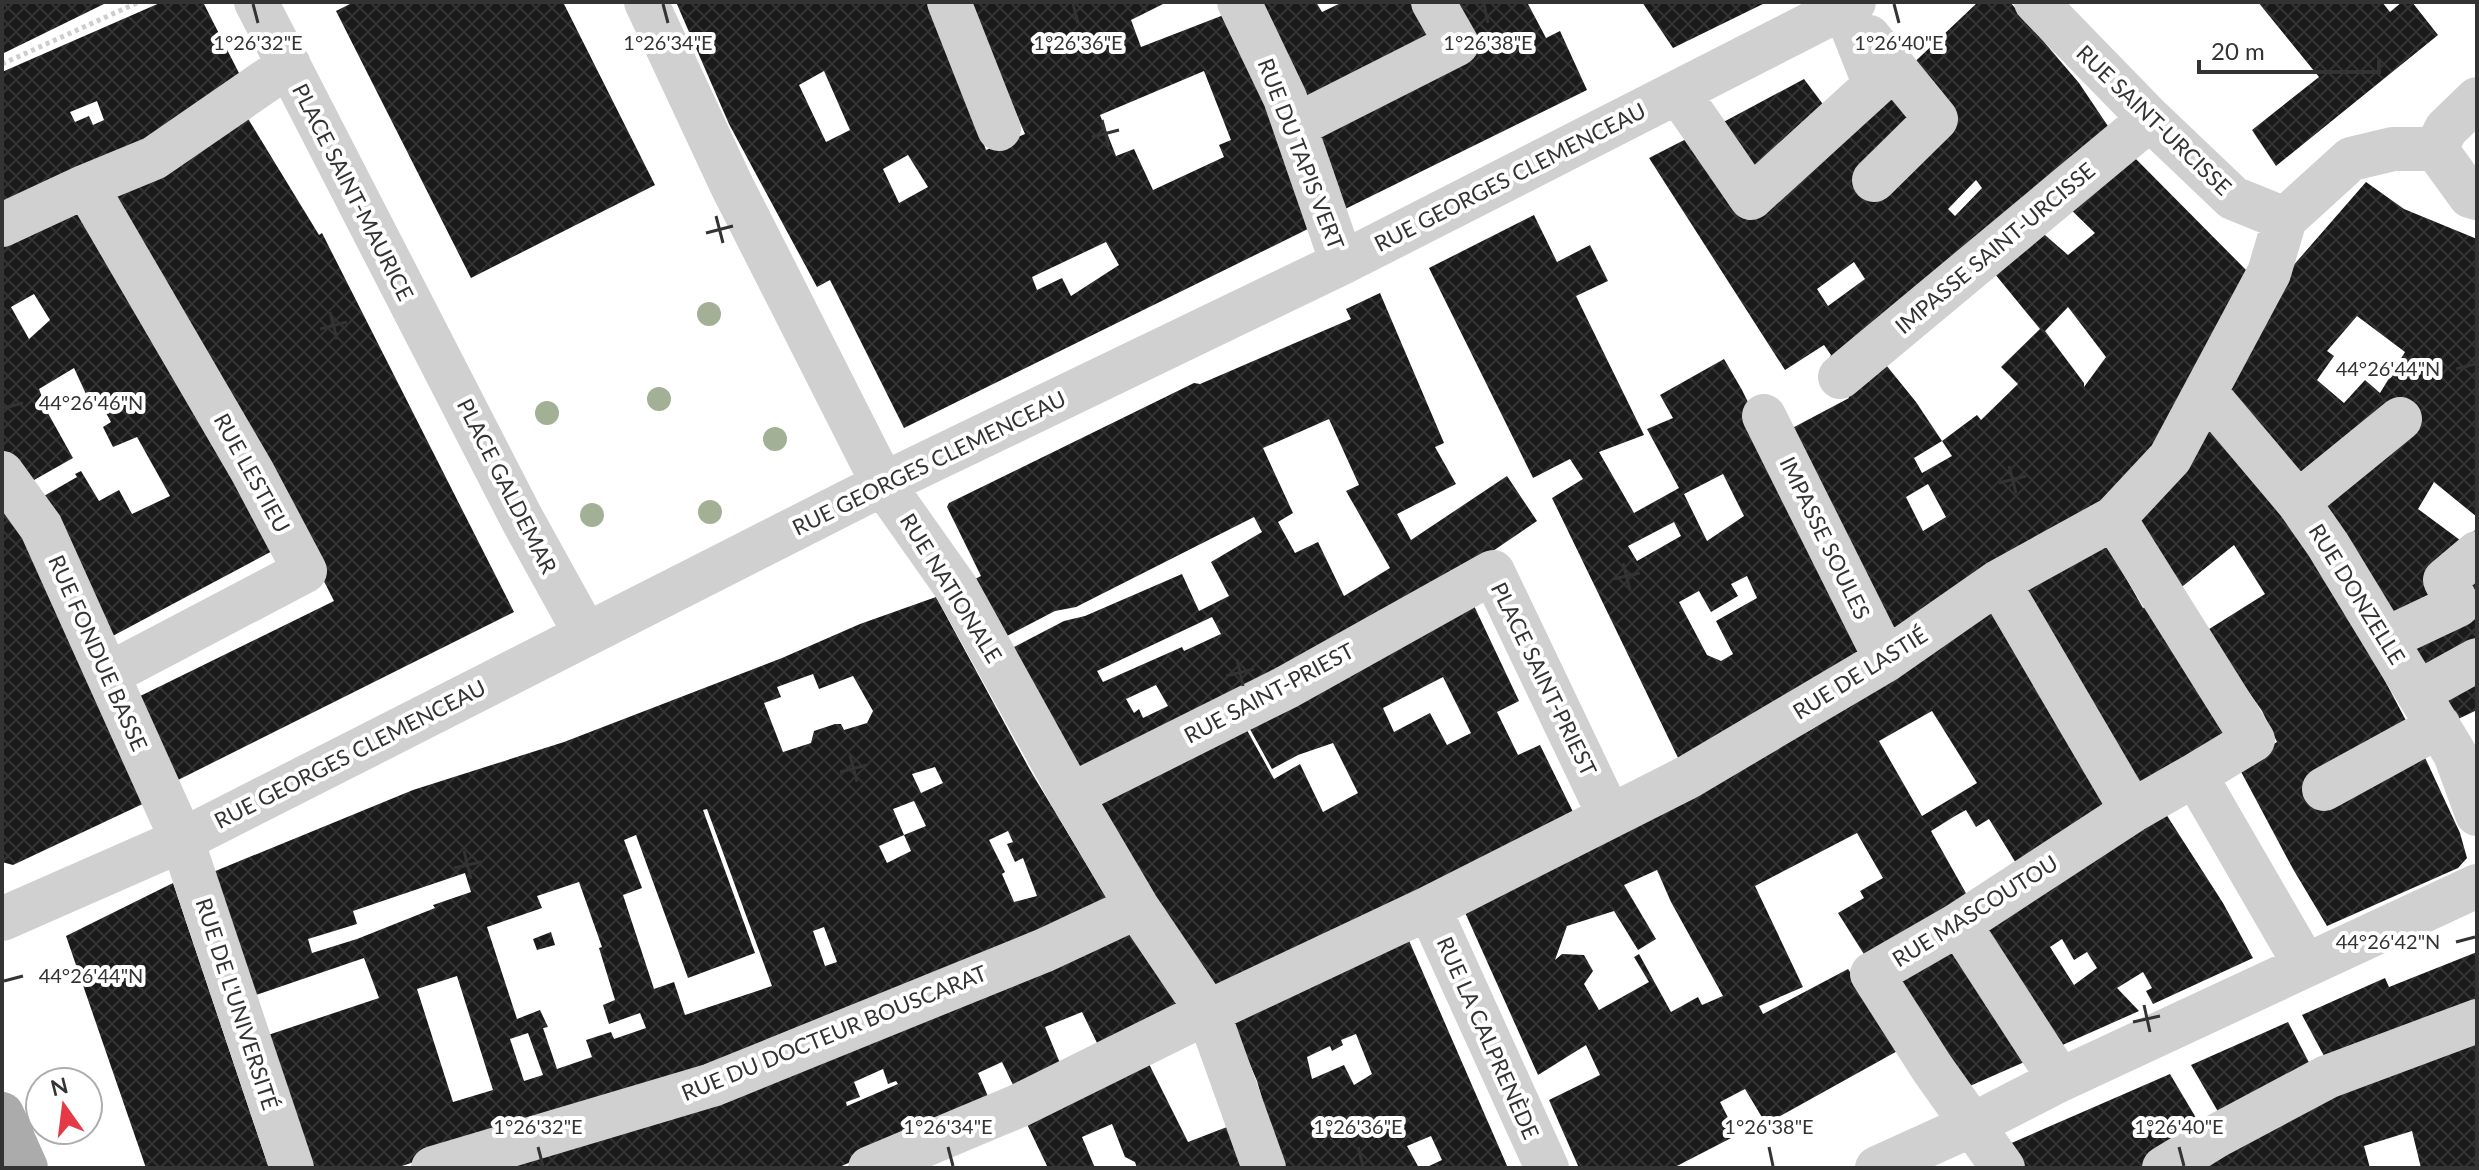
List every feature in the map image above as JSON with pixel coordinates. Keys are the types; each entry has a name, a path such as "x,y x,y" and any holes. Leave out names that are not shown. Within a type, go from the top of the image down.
{"main road":[{"path":"2,1114 26,1168"}],"street":[{"name":"PLACE SAINT-MAURICE","path":"256,2 429,339"},
{"name":"RUE NATIONALE","path":"646,2 731,184 883,484 957,589 1137,907 1208,1012 1264,1168"},
{"path":"949,2 999,129"},
{"name":"RUE DU TAPIS VERT","path":"1239,2 1285,98 1342,263"},
{"path":"1295,126 1457,44 1433,2"},
{"name":"RUE SAINT-URCISSE","path":"2036,2 2150,119 2233,198 2285,219"},
{"path":"1678,92 1751,198 1875,85 1849,4"},
{"path":"1849,4 1936,119 1874,180"},
{"name":"RUE GEORGES CLEMENCEAU","path":"2,919 182,840 585,633 669,594 883,484 1342,263 1849,4"},
{"path":"2,225 154,158 289,65"},
{"path":"2436,149 2446,129 2477,99"},
{"name":"IMPASSE SAINT-URCISSE","path":"1840,377 2150,119"},
{"path":"2285,219 2351,159 2393,149 2436,149"},
{"path":"2436,149 2470,196 2477,198"},
{"name":"RUE LESTIEU","path":"86,186 252,471 305,571 109,674"},
{"name":"RUE DE LASTIÉ","path":"870,1168 1018,1106 1429,908 1688,777 1886,660 1998,582 2114,518 2170,458 2269,273 2285,219"},
{"name":"PLACE GALDEMAR","path":"429,339 585,633"},
{"name":"RUE DONZELLE","path":"2206,393 2298,502 2447,729 2477,814"},
{"name":"IMPASSE SOULES","path":"1764,416 1886,660"},
{"path":"2298,502 2400,419"},
{"name":"RUE FONDUE BASSE","path":"2,473 41,527 182,840"},
{"name":"RUE MASCOUTOU","path":"2003,1168 1932,1068 1872,974 1959,924 2132,811 2253,740 2114,518"},
{"path":"2386,639 2458,605 2445,580 2477,553"},
{"name":"PLACE SAINT-PRIEST","path":"1465,586 1493,572 1609,815"},
{"path":"1998,582 2132,811"},
{"name":"RUE SAINT-PRIEST","path":"1071,795 1287,687 1465,586"},
{"path":"2324,789 2447,729 2477,660"},
{"path":"2195,775 2305,965"},
{"name":"RUE DE L'UNIVERSITÉ","path":"182,840 292,1168"},
{"path":"1877,1168 2477,886"},
{"name":"RUE DU DOCTEUR BOUSCARAT","path":"433,1168 712,1085 1045,950 1137,907"},
{"name":"RUE LA CALPRENÈDE","path":"1429,908 1547,1168"},
{"path":"1959,924 2060,1080"},
{"path":"2164,1168 2218,1135 2327,1077 2477,1021"}],"path":[{"path":"2,64 139,2"}],"building":[{"path":"2,2 108,2 2,54"},
{"path":"162,2 203,2 244,83 136,156 2,213 2,72","holes":["97,101 104,120 93,125 89,116 75,122 70,112"]},
{"path":"354,2 563,2 655,185 471,278 336,11"},
{"path":"676,2 932,2 986,150 1025,134 968,2 1167,2 1131,20 1141,47 1234,11 1318,224 904,428 830,280 817,287 729,124","holes":["824,71 850,130 826,142 799,85","1204,71 1231,140 1219,145 1224,157 1153,190 1134,149 1116,156 1100,115","908,155 928,187 899,203 883,169","1106,242 1119,265 1071,296 1062,278 1037,290 1032,277"]},
{"path":"1254,2 1316,2 1322,12 1343,2 1425,2 1449,40 1309,111"},
{"path":"1442,2 1527,2 1546,38 1560,31 1587,90 1339,212 1311,126 1470,48"},
{"path":"1642,2 1767,2 1673,48"},
{"path":"1978,2 2010,2 2079,83 2114,135 1829,358 1831,355 1824,345 1785,370 1649,158 1692,136 1744,217 1891,84 1941,134 1903,73","holes":["1976,180 1982,188 1955,216 1948,209","1854,262 1865,279 1828,306 1817,289"]},
{"path":"2258,2 2382,2 2390,12 2402,2 2412,2 2438,35 2276,166 2252,130 2319,77"},
{"path":"1804,79 1831,115 1752,184 1716,126"},
{"path":"244,112 319,235 322,233 514,612 174,782 132,700 334,601 298,530 106,201"},
{"path":"2129,152 2250,274 2144,465 2099,503 1887,637 1783,433 1849,398 1842,384 1878,355 1916,402 1942,441 1977,415 1981,420 2018,384 2001,367 2040,329 1990,268 2038,229 2068,255 2095,233 2066,205","holes":["2068,307 2106,357 2084,387 2045,331","1942,441 1952,456 1922,473 1914,458","1928,484 1946,517 1923,531 1906,497"]},
{"path":"2366,182 2404,209 2477,239 2477,517 2434,482 2418,509 2460,540 2477,529 2477,539 2450,601 2395,627 2312,483 2219,392 2292,267","holes":["2357,316 2405,352 2380,393 2365,380 2344,403 2317,380 2334,356 2327,351"]},
{"path":"78,200 278,548 107,639 37,500 77,477 75,474 81,471 99,501 119,490 132,514 170,496 137,437 113,447 103,427 111,422 100,402 92,407 74,368 39,389 49,415 73,458 27,484 2,448 2,238","holes":["34,294 50,320 29,339 11,307"]},
{"path":"1534,215 1557,262 1590,245 1608,281 1576,296 1644,435 1599,452 1634,513 1679,488 1647,429 1673,418 1660,395 1724,359 1871,650 1682,766 1552,498 1583,479 1570,459 1533,478 1429,268","holes":["1723,474 1744,516 1707,541 1684,494","1674,522 1681,536 1637,561 1628,546","1747,576 1757,598 1716,621 1733,654 1721,661 1707,655 1679,602 1699,591 1711,612 1738,596 1731,584"]},
{"path":"1380,293 1444,443 1435,447 1456,484 1397,514 1411,540 1507,476 1537,521 1440,587 1083,774 1012,648 1064,621 1085,616 1182,574 1199,611 1229,596 1211,562 1262,532 1254,517 1076,607 1055,611 1005,637 973,580 981,576 947,507 949,503 1194,383 1200,384 1351,319 1346,309","holes":["1329,419 1359,485 1346,491 1390,568 1344,596 1318,542 1295,553 1278,522 1293,513 1263,448","1212,617 1221,634 1184,651 1182,647 1103,682 1097,671","1156,685 1168,706 1143,718 1139,709 1134,713 1126,699"]},
{"path":"2213,416 2250,458 2373,658 2421,749 2460,833 2467,858 2458,868 2327,926 2238,766 2277,742 2262,711 2206,631 2265,594 2234,545 2178,590 2136,527"},
{"path":"2,493 149,801 13,865 2,862"},
{"path":"2105,541 2143,608 2147,606 2230,739 2131,796 2014,592"},
{"path":"2477,560 2477,649 2423,684 2400,642 2453,578"},
{"path":"1467,591 1519,701 1497,712 1518,755 1540,745 1576,818 1219,993 1144,879 1093,793 1243,723 1274,779 1300,764 1323,812 1358,793 1333,743 1298,755 1272,769 1246,722","holes":["1443,677 1471,733 1447,745 1430,713 1394,732 1383,708"]},
{"path":"936,597 1030,770 1111,905 852,1016 396,1168 310,1168 268,1035 379,998 364,958 256,995 213,872 413,790 564,742 782,658 860,624","holes":["813,674 819,689 853,676 873,711 867,723 844,730 841,724 835,724 814,731 811,743 783,752 764,703 781,697 777,687","935,767 943,783 921,793 912,774","914,801 926,826 904,835 893,809","707,809 772,986 685,1015 674,982 654,989 623,895 642,888 624,840 636,835 688,978 755,953 703,810","1008,831 1013,842 1007,844 1015,862 1023,858 1037,896 1014,902 1002,874 1005,872 989,840","904,835 911,851 887,863 879,846","465,873 471,892 433,905 435,908 357,939 312,953 308,939 357,924 353,911","579,882 602,947 599,948 615,1000 603,1005 609,1024 640,1013 646,1028 614,1039 611,1032 586,1040 592,1057 557,1069 543,1028 548,1027 540,1010 517,1019 487,927 542,908 537,896","824,927 837,962 825,966 813,931","457,976 493,1090 453,1102 417,989","528,1033 543,1075 524,1081 510,1039"]},
{"path":"1988,608 2118,805 2022,873 1989,819 1976,827 1966,810 1955,816 1931,831 1972,904 1867,959 1838,913 1864,898 1860,891 1883,878 1857,833 1755,886 1803,987 1759,1006 1763,1014 1848,969 1901,1049 1766,1124 1745,1089 1720,1102 1737,1135 1673,1168 1579,1168 1549,1100 1600,1075 1586,1045 1538,1075 1463,908 1812,729","holes":["1932,711 1977,783 1922,816 1879,741","1657,870 1671,902 1723,996 1702,1005 1698,997 1671,1012 1639,954 1634,957 1649,982 1599,1010 1584,984 1593,971 1584,955 1562,954 1555,960 1567,926 1614,911 1638,950 1656,939 1624,885"]},
{"path":"2477,669 2477,710 2456,720 2431,698"},
{"path":"2164,811 2223,903 2253,958 2153,1004 2146,991 2152,988 2143,972 2117,988 2139,1011 2049,1051 1972,934","holes":["2062,939 2074,960 2087,952 2097,968 2074,985 2050,947"]},
{"path":"173,883 269,1168 146,1168 66,936"},
{"path":"1126,927 1180,1009 1100,1049 1082,1012 1045,1027 1062,1068 1016,1091 1002,1062 978,1073 990,1101 837,1168 475,1168","holes":["883,1069 888,1084 896,1081 898,1084 847,1106 846,1102 860,1097 854,1082"]},
{"path":"551,932 555,945 537,950 533,939"},
{"path":"1407,936 1508,1168 1430,1168 1442,1160 1431,1136 1407,1146 1419,1168 1282,1168 1257,1081 1230,1017","holes":["1356,1034 1372,1074 1354,1085 1344,1065 1312,1079 1307,1057 1330,1046 1332,1051 1343,1045 1341,1040"]},
{"path":"1961,939 2040,1055 1963,1089 1887,981"},
{"path":"2477,952 2477,1011 2330,1067 2302,1015 2385,978 2389,987"},
{"path":"2288,1022 2315,1074 2224,1122 2191,1065"},
{"path":"2477,1032 2477,1168 2421,1168 2412,1131 2364,1146 2370,1168 2186,1168 2246,1134"},
{"path":"1146,1058 1188,1142 1227,1127 1242,1168 1137,1168 1135,1162 1125,1157 1112,1124 1082,1137 1095,1168 1048,1168 1024,1118"},
{"path":"2170,1074 2205,1133 2145,1168 2021,1168 2007,1145"}]}
